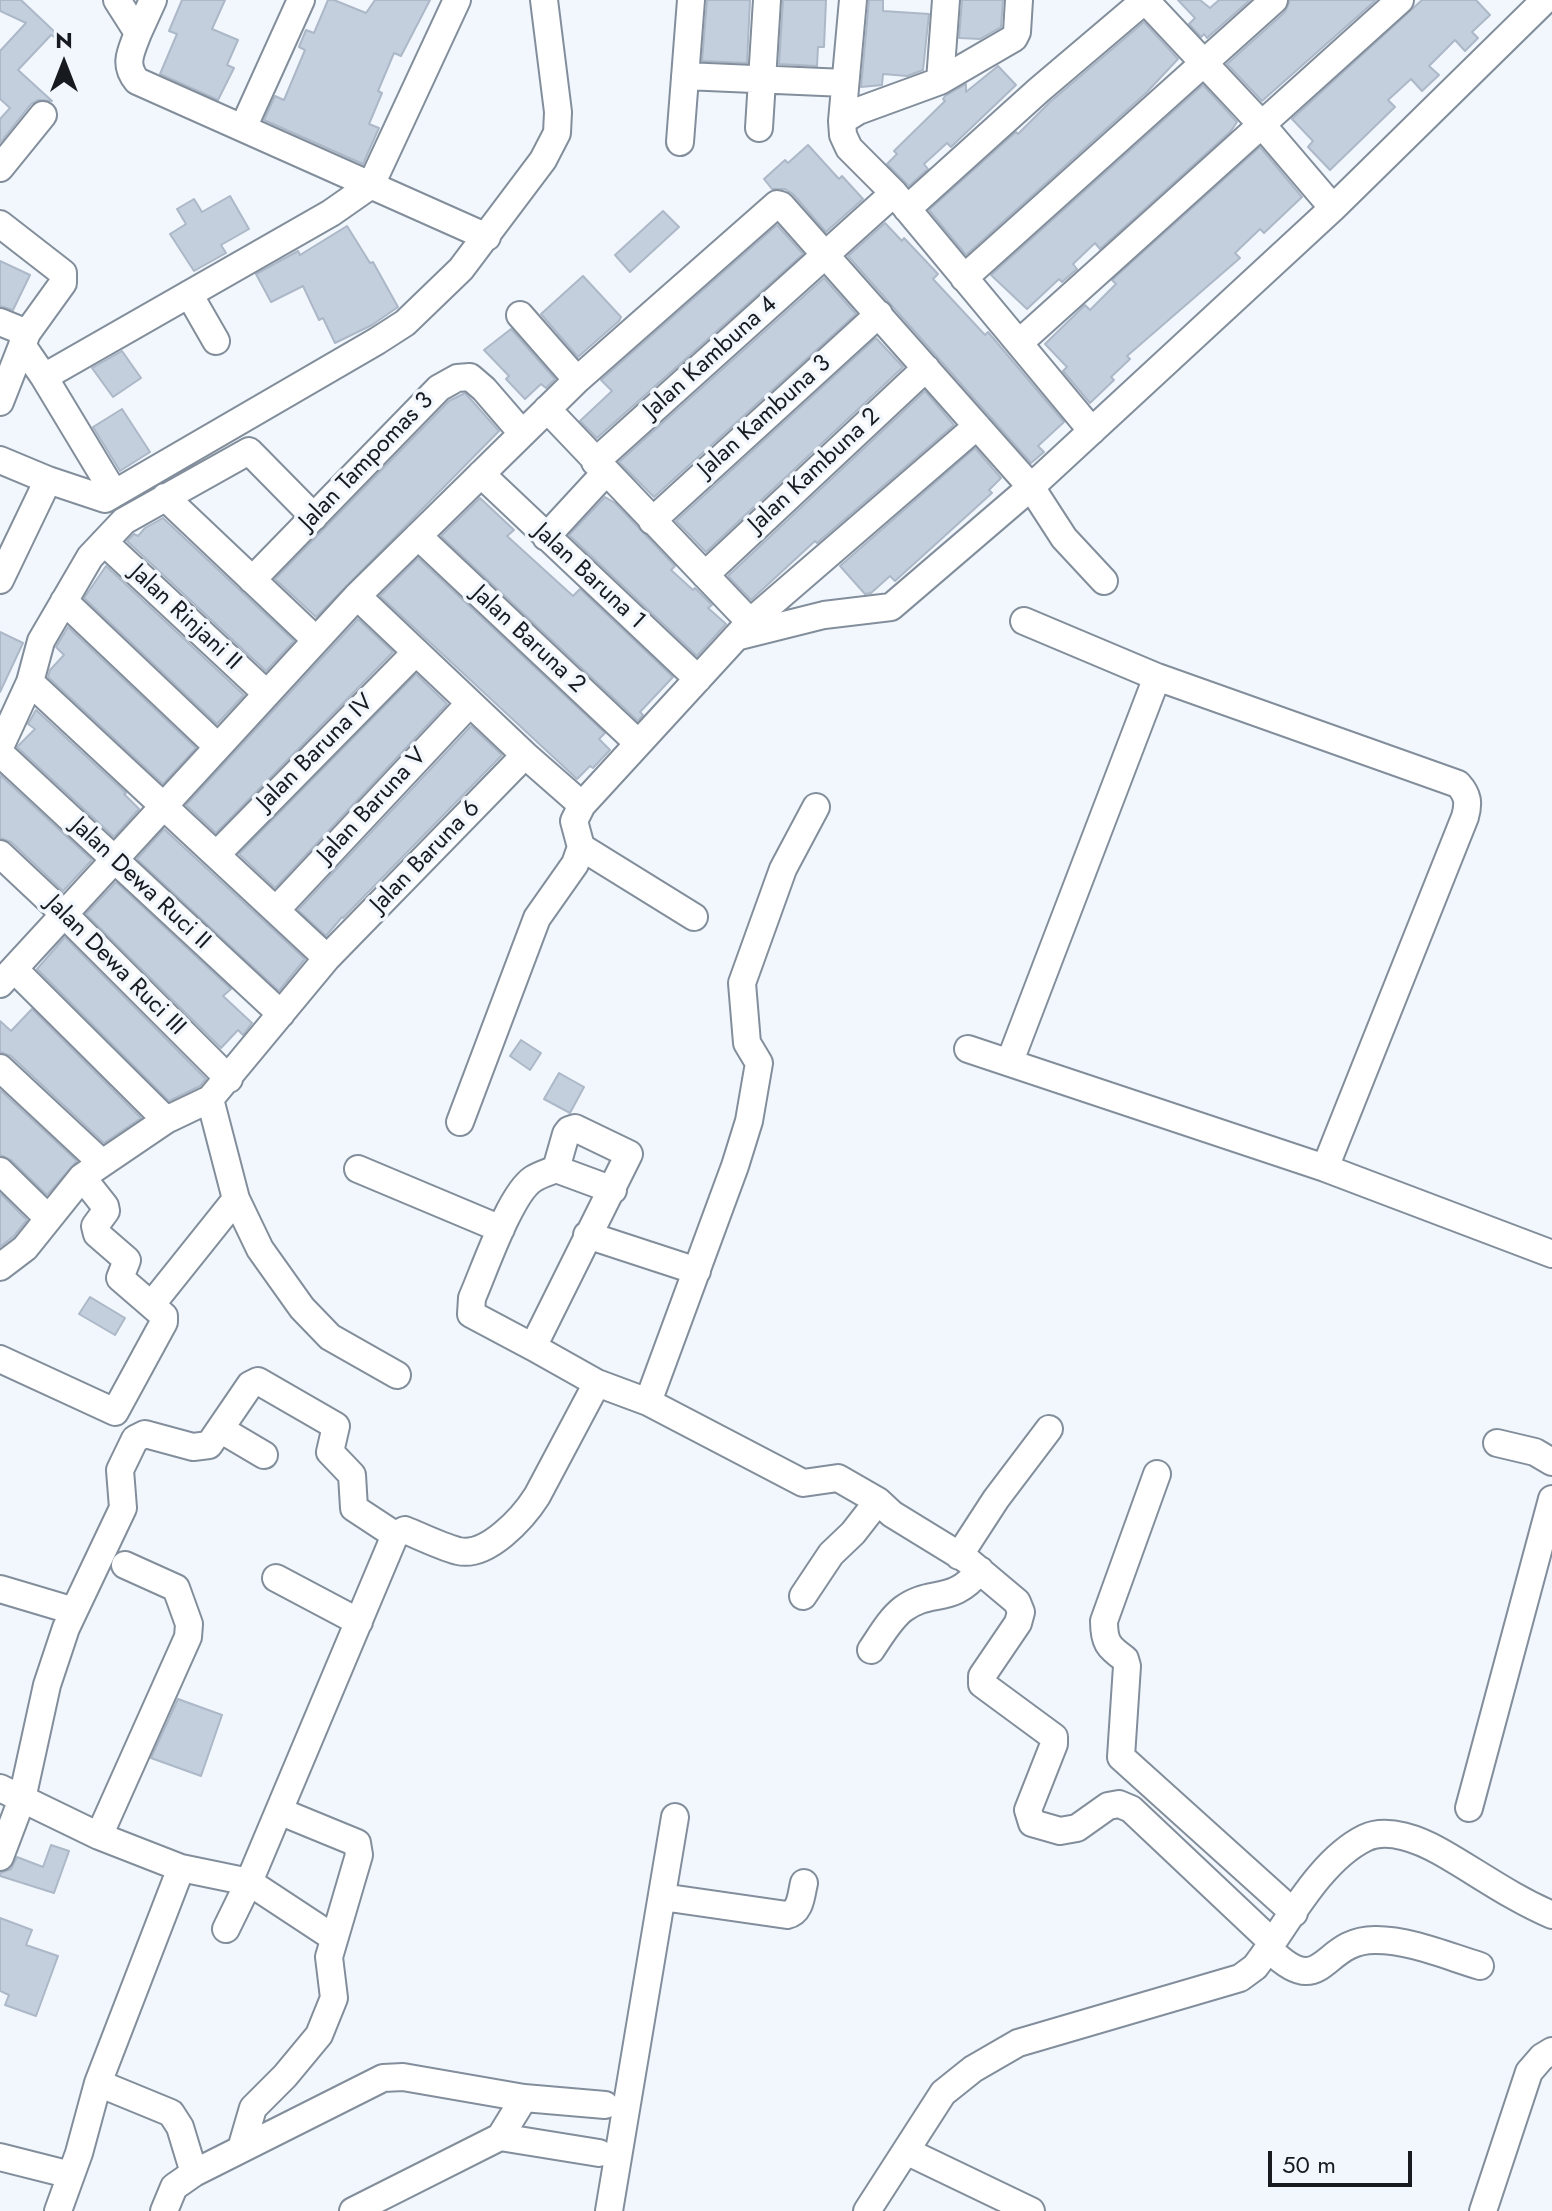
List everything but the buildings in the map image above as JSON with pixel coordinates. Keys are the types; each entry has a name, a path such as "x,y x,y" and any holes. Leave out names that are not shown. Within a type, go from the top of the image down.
{"street":[{"path":"117,0 138,33"},
{"path":"153,0 127,63 137,81 487,237"},
{"path":"243,128 301,0"},
{"path":"44,377 331,213 371,185 457,0"},
{"path":"0,460 48,480 110,496 405,323 461,269 487,237 543,160 557,133 558,112 544,0"},
{"path":"680,142 691,0"},
{"path":"759,128 767,0"},
{"path":"853,0 842,121 843,135 849,148 901,201 1092,431"},
{"path":"940,81 946,0"},
{"path":"842,121 858,111 940,81 1014,38 1019,0"},
{"path":"1145,0 1263,126 1333,208"},
{"name":"Jalan Kambuna 4","path":"546,537 600,467 827,255 901,201 1145,0"},
{"path":"964,278 1274,0"},
{"path":"1019,343 1400,0"},
{"path":"743,630 891,607 1031,487 1333,208 1545,0"},
{"path":"685,76 845,83"},
{"path":"0,168 43,115"},
{"path":"166,1120 7,977 357,596 577,380 777,204 827,255 1031,487 1064,538 1104,581"},
{"path":"0,224 63,273 63,283 24,339 0,402"},
{"path":"189,294 216,341"},
{"name":"Jalan Kambuna 3","path":"652,521 879,314"},
{"path":"520,315 577,380"},
{"path":"0,322 24,339 110,496"},
{"name":"Jalan Kambuna 2","path":"705,575 926,368"},
{"name":"Jalan Tampomas 3","path":"252,580 439,388 457,378 470,377 522,433"},
{"path":"547,409 705,575 743,630"},
{"path":"460,1122 537,918 575,864 581,847 574,824 582,805 743,630 977,426"},
{"path":"0,750 30,682 41,641 90,557 124,521 249,451 314,517"},
{"name":"Jalan Baruna 1","path":"481,474 698,679"},
{"path":"0,580 48,480"},
{"path":"165,497 316,640"},
{"name":"Jalan Baruna 2","path":"418,536 638,743"},
{"name":"Jalan Rinjani II","path":"104,542 267,694"},
{"path":"357,596 582,805"},
{"path":"64,601 218,747"},
{"path":"1024,621 1157,677 1458,784 1468,801 1465,817 1325,1168"},
{"name":"Jalan Baruna IV","path":"217,854 416,652"},
{"path":"1010,1061 1157,677"},
{"path":"30,682 327,958"},
{"name":"Jalan Baruna V","path":"276,910 470,703"},
{"name":"Jalan Dewa Ruci II","path":"0,750 281,1014"},
{"name":"Jalan Baruna 6","path":"210,1099 327,958 525,755"},
{"path":"648,1402 749,1121 759,1063 747,1043 742,983 783,869 816,807"},
{"path":"581,847 694,917"},
{"name":"Jalan Dewa Ruci III","path":"0,854 229,1079"},
{"path":"968,1049 1325,1168 1552,1254"},
{"path":"0,1068 92,1170 106,1211 95,1226 97,1234 127,1260 121,1280 164,1316 164,1322 115,1412 0,1359"},
{"path":"0,1267 25,1248 92,1170 166,1120 210,1099 236,1199 260,1249 302,1308 330,1337 397,1375"},
{"path":"533,1347 587,1235 613,1190 628,1152 575,1128 566,1134 556,1169"},
{"path":"358,1169 501,1229"},
{"path":"613,1190 556,1169 533,1179 523,1189 501,1229 469,1311 597,1383 648,1402 803,1483 838,1478 970,1563 1017,1602 1021,1612 1018,1623 982,1676 982,1684 1054,1737 1028,1810 1032,1823 1060,1831 1077,1828 1108,1806 1119,1804 1131,1809 1292,1969 1300,1972 1309,1973 1320,1967 1346,1945 1379,1940 1480,1966"},
{"path":"0,1171 48,1218"},
{"path":"152,1304 236,1199"},
{"path":"587,1235 697,1271"},
{"path":"0,1857 11,1793 47,1685 74,1611 123,1508 120,1470 135,1439 145,1434 201,1447 209,1445 250,1385 257,1381 336,1426 330,1452 352,1475 354,1508 395,1535"},
{"path":"226,1929 249,1882 395,1535 405,1530 459,1551 470,1551 509,1531 537,1496 597,1383"},
{"path":"220,1429 264,1455"},
{"path":"871,1650 901,1610 923,1599 943,1597 968,1585 970,1563 996,1499 1049,1429"},
{"path":"1497,1443 1535,1452 1552,1462"},
{"path":"1157,1474 1104,1621 1105,1641 1110,1650 1125,1659 1127,1666 1121,1757 1294,1913"},
{"path":"1469,1808 1552,1499"},
{"path":"803,1596 831,1554 853,1533 878,1501"},
{"path":"99,1836 188,1637 189,1624 176,1588 125,1565"},
{"path":"276,1578 359,1622"},
{"path":"0,1589 74,1611"},
{"path":"11,1793 99,1836 181,1868 249,1882 334,1938"},
{"path":"241,2149 253,2108 319,2035 334,1998 329,1957 359,1855 357,1843 279,1811"},
{"path":"609,2211 675,1817"},
{"path":"867,2211 943,2093 973,2069 1018,2043 1240,1978 1255,1967 1321,1874 1365,1837 1385,1834 1403,1836 1439,1851 1496,1887 1552,1915"},
{"path":"58,2211 98,2083 181,1868"},
{"path":"662,1897 787,1915 793,1914 798,1907 804,1883"},
{"path":"1483,2211 1529,2072 1552,2051"},
{"path":"164,2211 174,2187 194,2173 389,2077 524,2098 605,2105"},
{"path":"98,2083 171,2113 180,2127 194,2173"},
{"path":"353,2211 500,2137 524,2098"},
{"path":"500,2137 599,2153"},
{"path":"906,2151 1031,2211"},
{"path":"0,2157 71,2175"}]}
